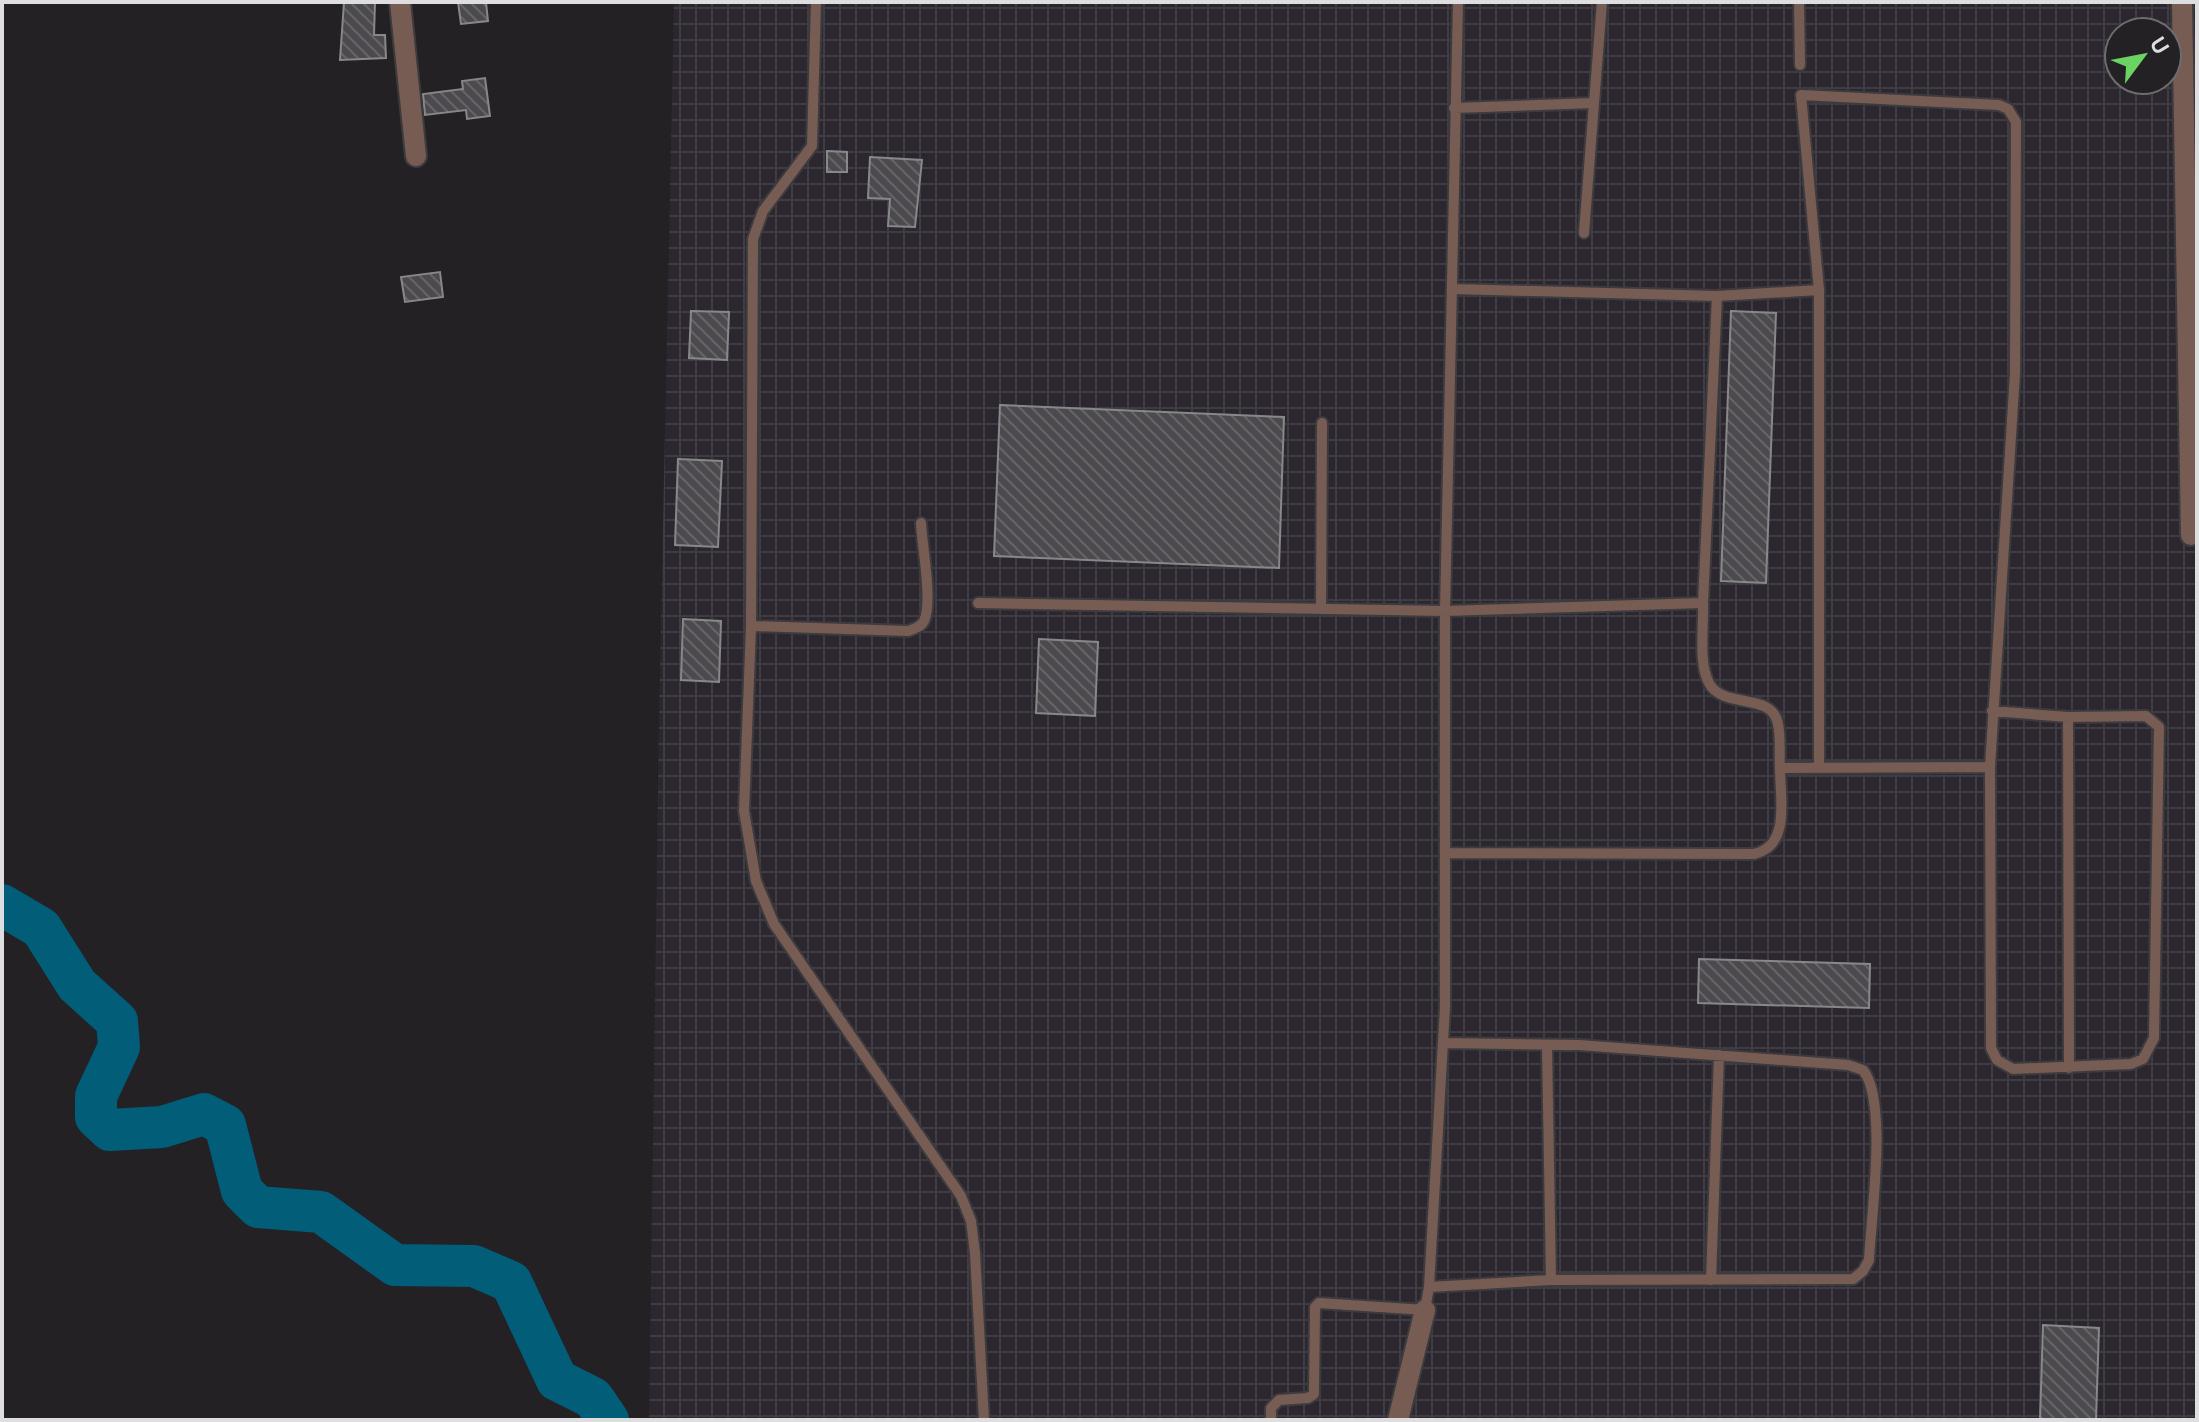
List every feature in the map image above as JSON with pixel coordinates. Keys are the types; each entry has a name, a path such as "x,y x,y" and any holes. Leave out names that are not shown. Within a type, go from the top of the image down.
{"street":[{"path":"400,2 416,156"},
{"path":"2182,2 2191,535"},
{"path":"1398,1420 1425,1310"}],"lane":[{"path":"816,2 812,146 763,211 753,239 751,626 744,811 756,881 774,924 961,1196 971,1221 984,1420"},
{"path":"1271,1420 1271,1408 1279,1400 1308,1398 1314,1394 1315,1307 1319,1303 1425,1310 1429,1287 1443,1043 1445,611 1458,2"},
{"path":"1584,233 1602,2"},
{"path":"1799,2 1800,65"},
{"path":"1819,767 1819,290 1801,95 1999,105 2008,109 2016,122 2015,373 1992,711 1990,767 1991,1048 1997,1060 2013,1069 2131,1064 2143,1059 2154,1038 2161,735 2154,720 2146,716 2068,717 1992,711"},
{"path":"1454,108 1594,103"},
{"path":"1454,289 1717,296 1819,290"},
{"path":"1445,853 1766,852 1779,835 1778,722 1771,711 1759,704 1719,696 1705,676 1703,603 1717,296"},
{"path":"1321,609 1322,423"},
{"path":"751,626 908,631 918,627 924,620 927,603 921,523"},
{"path":"978,603 1445,611 1703,603"},
{"path":"2068,717 2069,1068"},
{"path":"1780,768 1990,767"},
{"path":"1429,1287 1551,1280 1853,1279 1863,1271 1869,1260 1875,1158 1875,1093 1863,1070 1848,1065 1547,1045 1443,1043"},
{"path":"1547,1045 1551,1280"},
{"path":"1711,1280 1719,1055"}],"shaded area":[{"path":"674,2 2197,2 2197,1420 649,1420"}],"building":[{"path":"344,2 375,2 374,35 385,35 386,58 340,60"},
{"path":"458,2 486,2 488,21 461,24"},
{"path":"485,78 490,116 467,119 466,110 425,115 423,94 463,89 462,81"},
{"path":"827,151 847,152 847,172 827,172"},
{"path":"870,157 922,160 915,227 888,226 890,199 868,198"},
{"path":"440,272 443,297 405,302 401,277"},
{"path":"691,311 729,312 727,360 689,358"},
{"path":"1731,311 1776,313 1766,583 1721,581"},
{"path":"1000,405 1284,417 1279,568 994,556"},
{"path":"678,459 722,461 718,547 675,545"},
{"path":"683,619 721,621 719,682 681,680"},
{"path":"1039,639 1098,642 1095,716 1036,713"},
{"path":"1699,959 1870,964 1869,1008 1698,1003"},
{"path":"2043,1325 2099,1328 2096,1420 2040,1420"}],"waterway":[{"path":"2,905 41,928 77,985 117,1021 119,1047 96,1096 96,1117 110,1130 162,1127 204,1114 225,1125 242,1191 258,1207 321,1212 395,1265 474,1266 511,1282 557,1380 593,1398 608,1420"}]}
